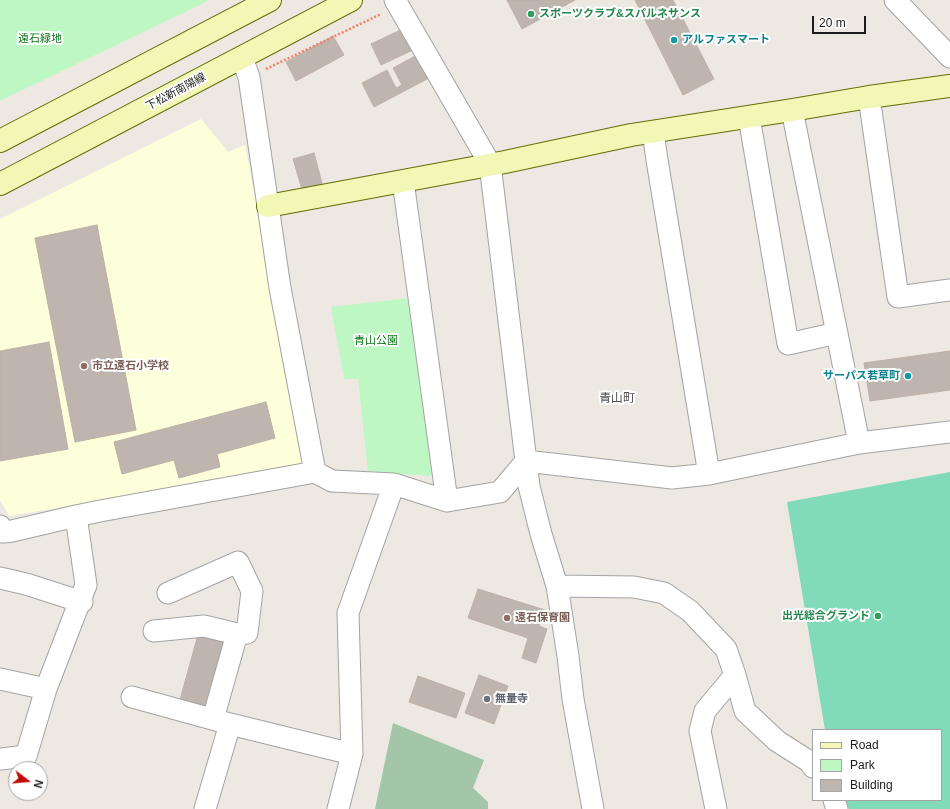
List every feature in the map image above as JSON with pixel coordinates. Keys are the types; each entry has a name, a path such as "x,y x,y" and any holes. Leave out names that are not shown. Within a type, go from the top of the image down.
{"street":[{"name":"下松新南陽線","path":"0,184 351,0"},
{"path":"895,0 950,57"},
{"path":"0,141 258,3"},
{"path":"391,5 490,164 529,486 541,534 557,586 573,699 593,809"},
{"path":"242,58 249,77 280,288 315,472"},
{"path":"268,206 490,164 631,135 868,97 950,86"},
{"path":"868,97 898,297 950,290"},
{"path":"792,110 859,443"},
{"path":"749,117 788,344 837,333"},
{"path":"653,132 709,474"},
{"path":"403,181 447,501"},
{"path":"526,461 672,478 709,474 859,443 950,432"},
{"path":"0,526 3,532 12,532 76,516 315,472 332,481 394,484 447,501 500,492 526,461"},
{"path":"338,809 352,754 348,613 394,484"},
{"path":"0,759 26,756 46,689 81,602 86,585 76,516"},
{"path":"154,632 204,626 237,634 247,633 252,591 238,562 168,593"},
{"path":"0,578 26,584 81,602"},
{"path":"557,586 634,587 664,593 690,611 726,649 745,711 777,740 810,762 812,765"},
{"path":"205,809 237,634"},
{"path":"716,809 700,731 705,711 735,675"},
{"path":"0,679 46,689"},
{"path":"132,697 221,722 352,754"}],"path":[{"path":"261,72 391,5"}],"shaded area":[{"path":"201,119 228,152 245,145 307,466 9,516 0,500 0,219"},
{"path":"393,723 484,760 473,788 488,802 488,809 375,809"}],"green space":[{"name":"遠石緑地","path":"0,0 206,0 208,1 0,101"},
{"name":"青山公園","path":"410,298 433,476 368,472 358,379 344,379 331,307"},
{"name":"出光総合グランド","path":"950,472 950,809 849,809 845,801 942,801 942,729 825,729 787,502"}],"building":[{"name":"スポーツクラブ&スパルネサンス","path":"507,0 575,0 522,29"},
{"name":"アルファスマート","path":"635,0 673,0 714,79 683,95"},
{"path":"407,27 417,48 381,65 371,44"},
{"path":"333,36 344,55 296,81 286,62"},
{"path":"419,54 431,77 374,107 362,83 387,70 396,88 402,85 393,68"},
{"path":"314,153 323,187 303,193 293,159"},
{"path":"97,225 136,430 75,442 35,238"},
{"path":"49,342 68,449 0,461 0,351"},
{"name":"サーパス若草町","path":"950,351 950,390 870,401 864,363"},
{"path":"266,402 275,438 217,454 220,467 179,478 174,460 122,474 114,442"},
{"path":"478,589 545,610 539,626 547,629 536,663 522,658 528,638 468,618"},
{"path":"199,631 227,639 208,708 180,700"},
{"name":"無量寺","path":"479,675 508,686 494,724 465,713"},
{"path":"418,676 465,693 456,718 409,702"}],"place":[{"name":"スポーツクラブ&スパルネサンス","path":"531,14"},
{"name":"アルファスマート","path":"674,40"},
{"name":"市立遠石小学校","path":"84,366"},
{"name":"サーパス若草町","path":"908,376"},
{"name":"出光総合グランド","path":"878,616"},
{"name":"遠石保育園","path":"507,618"},
{"name":"無量寺","path":"487,699"}],"district":[{"name":"青山町","path":"617,399"}]}
